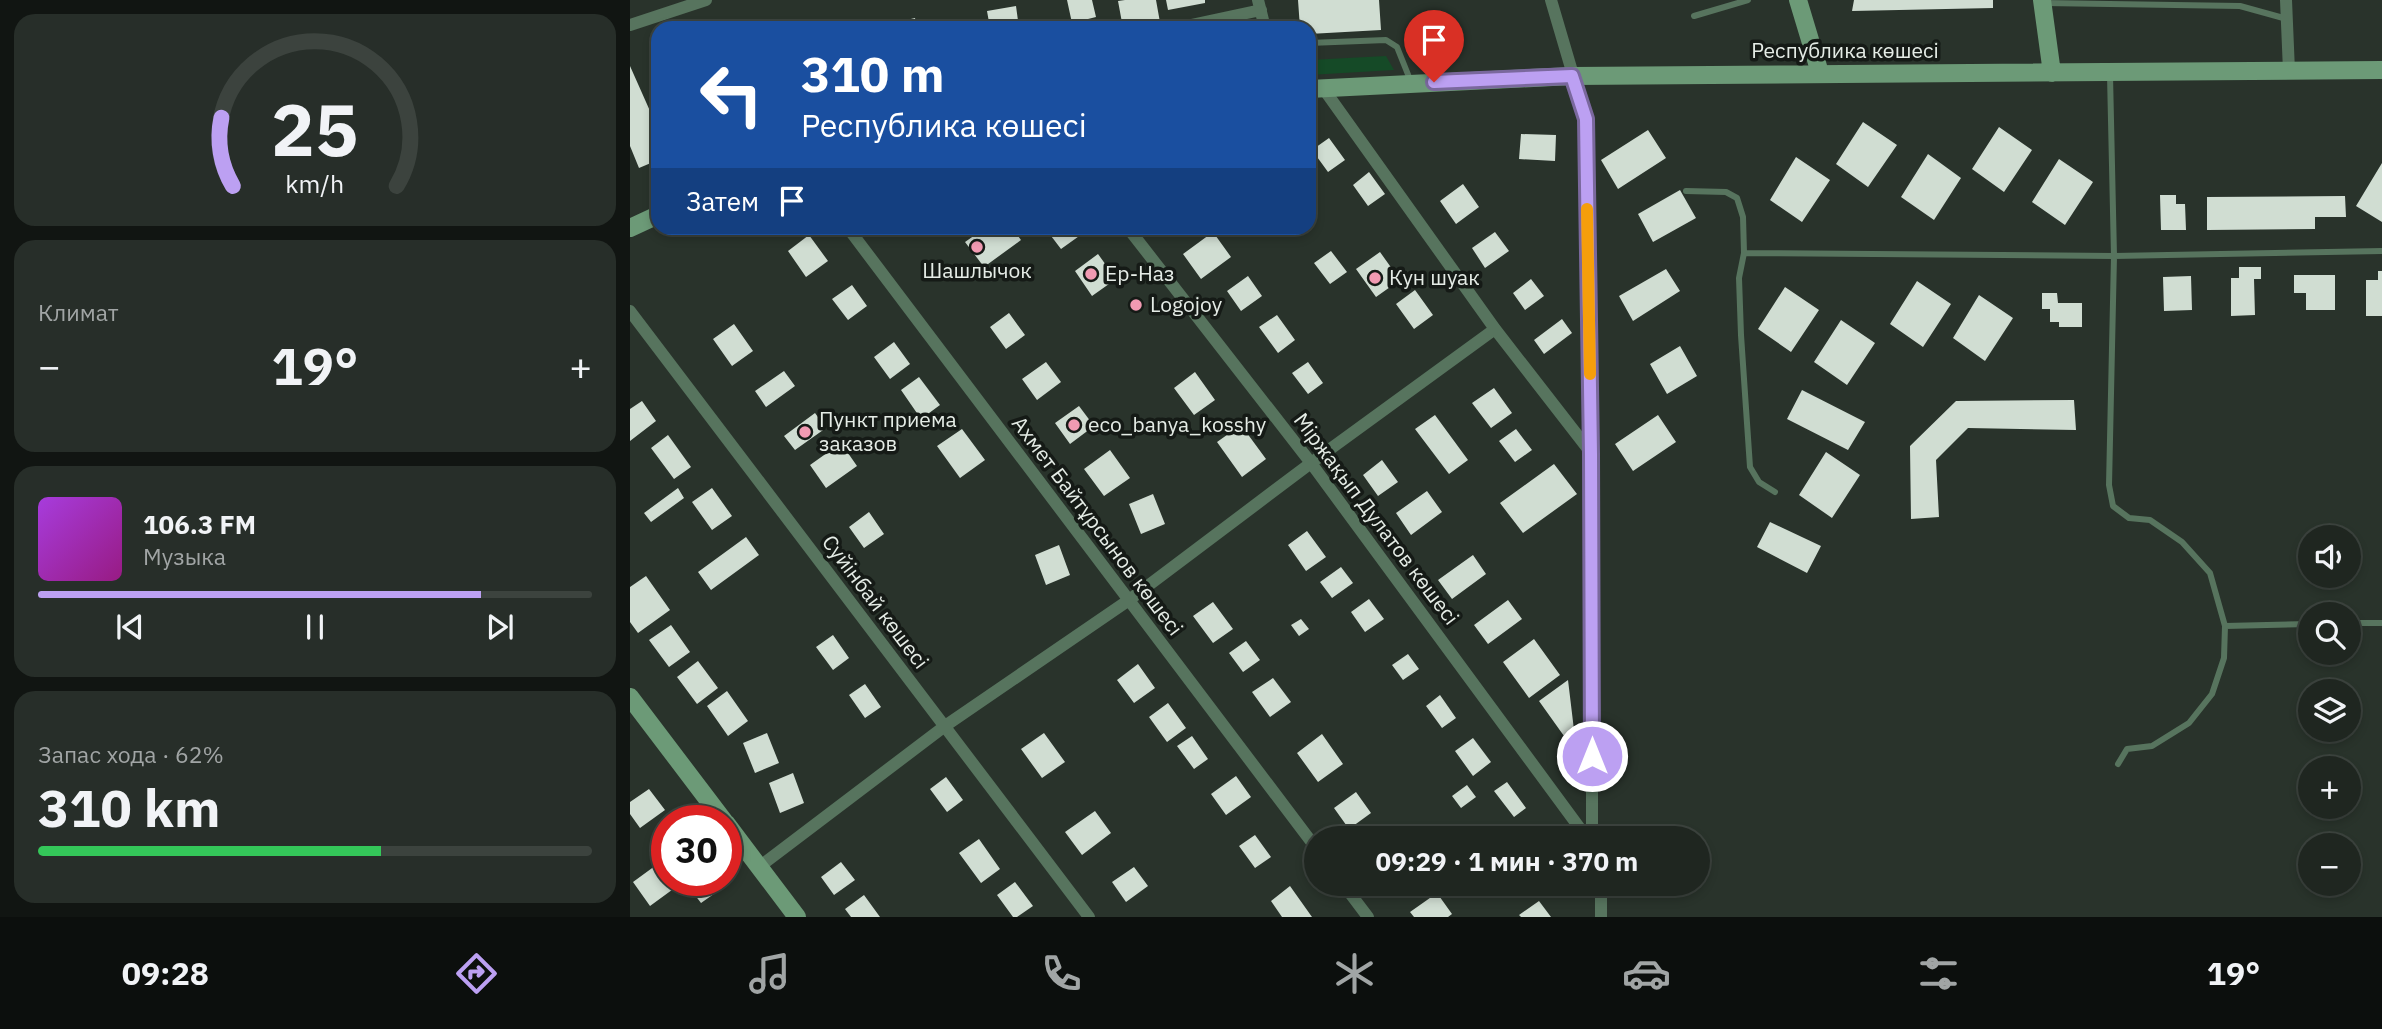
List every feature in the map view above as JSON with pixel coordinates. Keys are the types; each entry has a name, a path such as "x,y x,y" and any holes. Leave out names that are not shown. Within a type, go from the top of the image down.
{"main road":[{"path":"1798,0 1821,73"},
{"path":"2042,2 2052,73"},
{"name":"Республика көшесі","path":"1316,88 1572,76 2382,70"},
{"path":"630,228 651,218"},
{"path":"630,696 712,805"},
{"path":"742,844 797,917"}],"street":[{"path":"630,25 706,0"},
{"path":"1551,0 1586,119 1591,454 1589,826"},
{"path":"2286,0 2289,71"},
{"path":"1202,21 1259,5"},
{"path":"1316,88 1591,454"},
{"name":"Ахмет Байтұрсынов көшесі","path":"853,235 1304,832"},
{"name":"Міржақып Дулатов көшесі","path":"1133,235 1311,463 1580,826"},
{"name":"Суйінбай көшесі","path":"630,311 1089,917"},
{"path":"759,867 945,726 1129,600 1495,329"},
{"path":"1352,896 1368,917"},
{"path":"1601,896 1601,917"}],"lane":[{"path":"1694,16 1748,0"},
{"path":"2042,2 2240,3 2287,19"},
{"path":"1316,43 1386,40 1397,47 1412,83"},
{"path":"2110,73 2114,256 2109,485 2113,506 2129,518 2150,520 2182,542 2210,573 2225,626 2224,659 2212,694 2189,723 2152,746 2127,749 2118,764"},
{"path":"1686,191 1726,192 1737,198 1743,217 1744,253 1739,278 1750,467 1759,481 1775,492"},
{"path":"1744,253 2114,256 2382,251"},
{"path":"2361,623 2382,623"},
{"path":"2225,626 2298,624"}],"green space":[{"path":"1386,56 1394,70 1316,75 1316,60"}],"building":[{"path":"1067,0 1092,0 1096,17 1072,21"},
{"path":"1156,0 1160,21 1122,21 1118,1"},
{"path":"1166,0 1205,0 1205,3 1168,10"},
{"path":"1298,0 1379,0 1381,30 1316,34 1316,21 1300,21"},
{"path":"1854,0 1993,0 1993,8 1852,11"},
{"path":"1016,6 1018,21 989,21 987,11"},
{"path":"630,66 651,113 651,163 639,168 630,146"},
{"path":"1863,122 1897,145 1868,187 1836,164"},
{"path":"1999,127 2032,150 2004,192 1972,169"},
{"path":"1648,130 1666,158 1618,189 1601,160"},
{"path":"1521,134 1556,135 1555,161 1519,159"},
{"path":"1329,138 1345,160 1328,172 1316,156 1316,147"},
{"path":"1928,154 1961,178 1934,220 1901,197"},
{"path":"1796,157 1830,180 1802,222 1770,200"},
{"path":"2059,159 2093,182 2065,225 2032,202"},
{"path":"2382,163 2382,222 2356,206"},
{"path":"1369,172 1385,194 1368,206 1353,185"},
{"path":"1463,184 1479,207 1456,224 1440,201"},
{"path":"1680,190 1696,218 1653,242 1638,214"},
{"path":"2160,195 2176,195 2176,204 2185,204 2186,230 2161,230"},
{"path":"2345,196 2346,217 2315,217 2315,229 2207,230 2207,197"},
{"path":"1495,232 1509,251 1485,268 1472,248"},
{"path":"809,235 828,261 806,277 788,251"},
{"path":"975,235 1017,235 1021,240 984,267 965,242"},
{"path":"1050,235 1081,235 1061,249"},
{"path":"1209,235 1215,235 1231,257 1201,279 1183,254"},
{"path":"1331,251 1347,272 1330,284 1314,263"},
{"path":"1380,252 1400,280 1376,297 1356,269"},
{"path":"1098,254 1116,279 1092,296 1075,271"},
{"path":"2239,267 2261,267 2261,279 2254,279 2255,315 2231,316 2231,278 2239,278"},
{"path":"1666,269 1680,291 1633,321 1619,296"},
{"path":"2378,271 2382,271 2382,316 2366,316 2366,280 2378,280"},
{"path":"2294,275 2335,275 2335,310 2306,310 2306,293 2294,293"},
{"path":"1248,276 1262,296 1241,311 1227,291"},
{"path":"2191,276 2192,310 2164,311 2163,277"},
{"path":"1531,279 1544,296 1525,310 1513,293"},
{"path":"1917,281 1951,304 1923,347 1890,324"},
{"path":"852,285 867,306 848,320 832,299"},
{"path":"1785,287 1819,310 1791,352 1758,329"},
{"path":"1415,290 1433,315 1414,329 1396,304"},
{"path":"2042,293 2057,293 2058,303 2082,303 2082,327 2059,327 2059,322 2050,322 2050,309 2042,309"},
{"path":"1979,295 2013,318 1985,361 1953,338"},
{"path":"1009,313 1025,335 1006,349 990,327"},
{"path":"1277,315 1295,340 1278,353 1259,327"},
{"path":"1562,319 1572,333 1544,354 1534,340"},
{"path":"1841,320 1875,343 1847,385 1814,362"},
{"path":"734,324 753,351 732,366 713,339"},
{"path":"894,342 910,364 890,379 874,357"},
{"path":"1680,346 1697,376 1667,394 1650,364"},
{"path":"1046,362 1061,382 1037,400 1022,379"},
{"path":"1308,362 1323,383 1308,394 1292,373"},
{"path":"784,371 795,386 766,407 755,391"},
{"path":"1195,372 1215,400 1194,415 1174,388"},
{"path":"919,377 940,405 921,419 901,390"},
{"path":"1494,388 1512,413 1491,428 1472,403"},
{"path":"1802,390 1865,422 1848,450 1787,419"},
{"path":"2074,400 2076,430 1968,428 1936,460 1939,517 1911,519 1910,446 1956,401"},
{"path":"642,401 656,421 630,441 630,409"},
{"name":"eco_banya_kosshy","path":"1079,406 1094,426 1070,444 1055,423"},
{"name":"Пункт приема заказов","path":"815,413 826,428 795,450 784,436"},
{"path":"1435,415 1468,460 1449,474 1415,429"},
{"path":"1658,415 1676,442 1633,471 1615,444"},
{"path":"1241,425 1266,459 1242,477 1217,442"},
{"path":"962,429 985,460 960,478 937,446"},
{"path":"1516,429 1532,450 1515,462 1499,441"},
{"path":"668,435 691,467 674,479 651,448"},
{"path":"841,443 857,466 826,488 810,465"},
{"path":"1110,450 1130,478 1104,496 1084,469"},
{"path":"1826,452 1860,475 1832,518 1799,495"},
{"path":"1382,460 1398,482 1378,496 1363,475"},
{"path":"1554,464 1577,494 1523,533 1500,503"},
{"path":"678,488 684,498 651,522 644,513"},
{"path":"712,488 732,516 712,530 692,502"},
{"path":"1427,491 1442,512 1411,535 1396,513"},
{"path":"1153,494 1165,524 1141,534 1129,504"},
{"path":"869,512 884,534 864,548 849,527"},
{"path":"1770,522 1821,546 1807,573 1757,547"},
{"path":"1307,531 1326,557 1306,571 1288,545"},
{"path":"746,537 759,555 711,590 698,572"},
{"path":"1059,545 1070,575 1046,585 1035,555"},
{"path":"1473,555 1486,574 1452,599 1438,580"},
{"path":"1341,567 1353,583 1332,598 1320,582"},
{"path":"646,576 670,610 638,633 630,622 630,587"},
{"path":"1369,599 1384,619 1365,632 1351,612"},
{"path":"1508,600 1522,619 1488,644 1474,625"},
{"path":"1213,602 1233,629 1213,643 1193,616"},
{"path":"1301,619 1309,629 1299,636 1291,625"},
{"path":"671,625 690,652 669,667 649,640"},
{"path":"833,635 849,658 833,670 816,647"},
{"path":"1534,639 1560,675 1529,698 1503,662"},
{"path":"1246,641 1260,660 1243,672 1229,653"},
{"path":"1408,654 1419,669 1403,680 1392,665"},
{"path":"698,661 718,688 697,704 677,677"},
{"path":"1138,664 1155,688 1134,703 1117,680"},
{"path":"1273,678 1291,702 1270,717 1252,692"},
{"path":"1568,680 1574,730 1564,736 1539,701"},
{"path":"865,684 881,707 865,718 849,695"},
{"path":"727,691 748,721 728,736 707,706"},
{"path":"1440,695 1456,718 1442,728 1426,706"},
{"path":"1168,703 1186,728 1167,742 1149,717"},
{"path":"767,733 779,763 755,773 743,743"},
{"path":"1044,733 1065,762 1042,778 1021,749"},
{"path":"1322,734 1343,764 1318,782 1297,753"},
{"path":"1192,736 1208,759 1194,769 1177,746"},
{"path":"1473,738 1491,762 1473,776 1455,751"},
{"path":"793,773 804,803 780,813 769,783"},
{"path":"1236,776 1251,797 1226,815 1211,794"},
{"path":"946,777 963,800 947,812 930,789"},
{"path":"1507,782 1526,808 1514,817 1494,791"},
{"path":"1467,785 1476,797 1461,808 1452,796"},
{"path":"649,789 661,805 651,805 651,820 640,828 630,814 630,802"},
{"path":"1356,792 1371,813 1353,826 1347,826 1334,808"},
{"path":"1095,811 1111,833 1082,855 1065,832"},
{"path":"1255,835 1271,857 1255,868 1239,846"},
{"path":"979,839 1000,869 981,883 959,853"},
{"path":"841,862 855,880 834,895 821,877"},
{"path":"1134,867 1148,886 1126,902 1112,882"},
{"path":"651,869 651,896 664,896 650,906 633,882"},
{"path":"1015,882 1033,906 1013,917 997,895"},
{"path":"1290,886 1312,917 1282,917 1271,901"},
{"path":"864,895 880,917 851,917 845,909"},
{"path":"696,896 711,896 701,903"},
{"path":"1433,896 1439,896 1452,914 1448,917 1414,917 1410,912"},
{"path":"1539,901 1551,917 1519,915"}],"slow traffic":[{"path":"1587,209 1590,374"}],"place":[{"name":"Шашлычок","path":"977,247"},
{"name":"Ер-Наз","path":"1091,274"},
{"name":"Кун шуак","path":"1375,278"},
{"name":"Logojoy","path":"1136,305"},
{"name":"eco_banya_kosshy","path":"1074,425"},
{"name":"Пункт приема заказов","path":"805,432"}],"route":[{"path":"1434,82 1572,76 1586,119 1592,756"}]}
